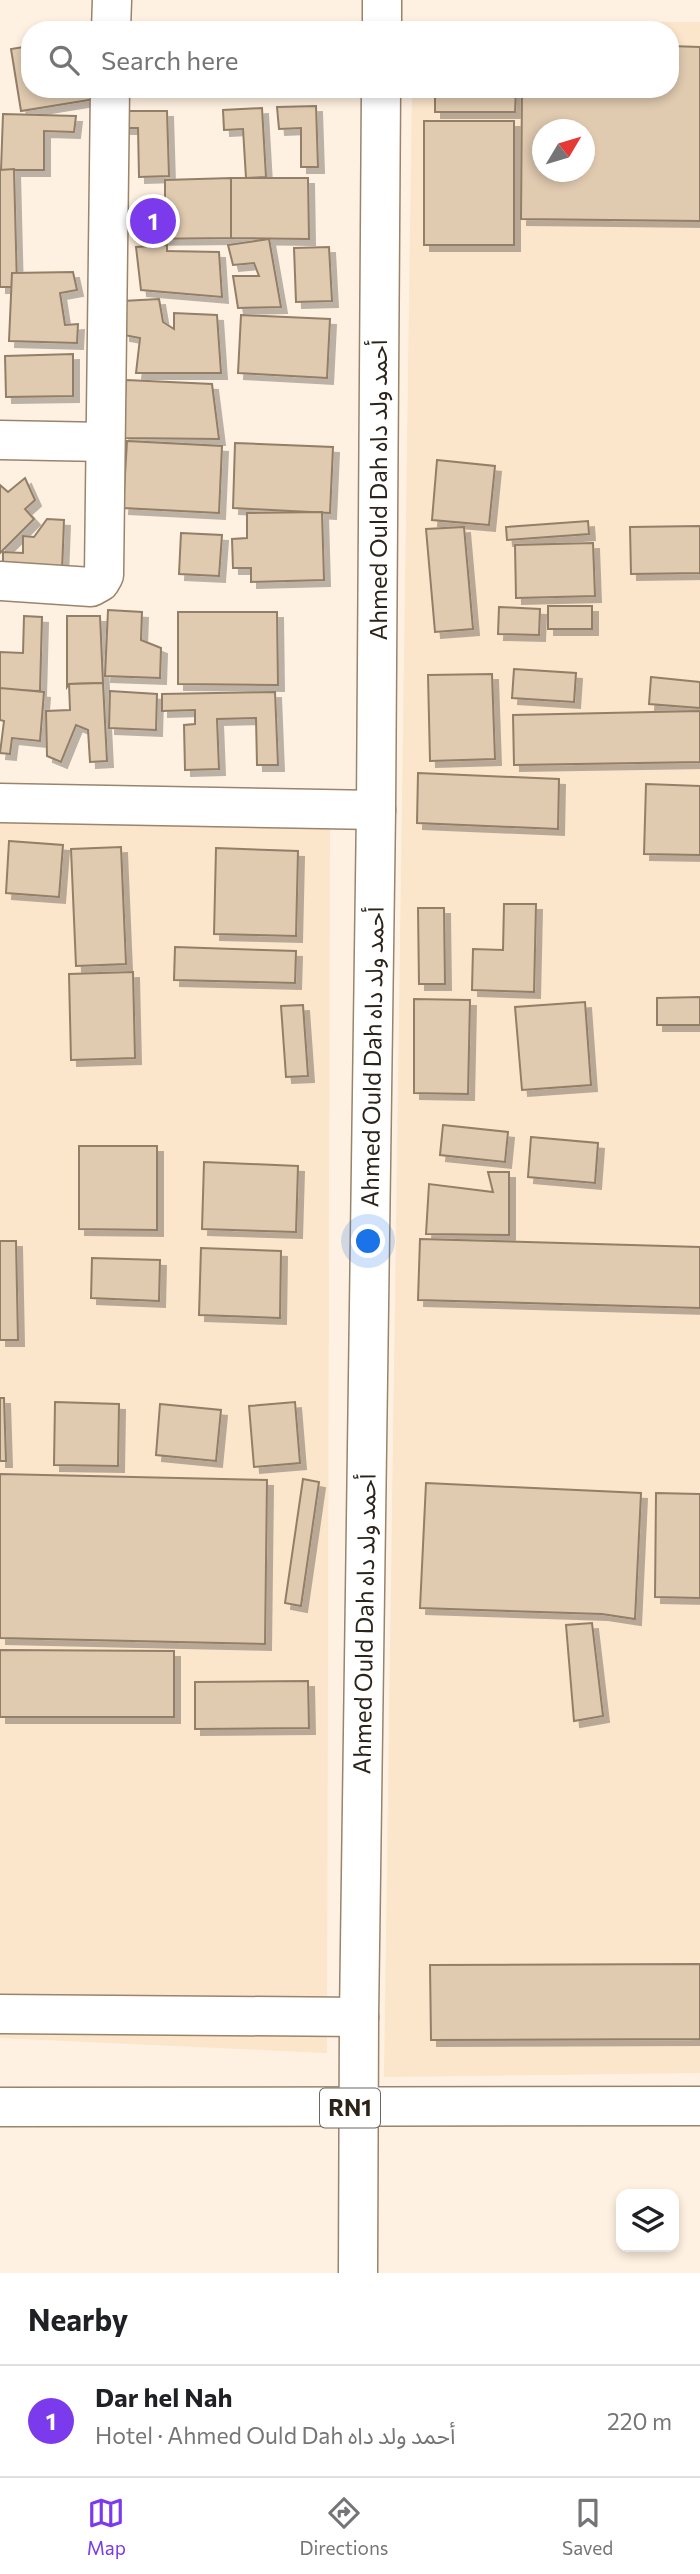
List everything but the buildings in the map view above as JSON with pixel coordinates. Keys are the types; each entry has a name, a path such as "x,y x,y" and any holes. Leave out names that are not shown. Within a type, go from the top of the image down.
{"main road":[{"path":"111,21 112,0"},
{"path":"382,0 382,21"},
{"path":"0,581 91,587 100,582 105,564 110,98"},
{"name":"Ahmed Ould Dah أحمد ولد داه","path":"358,2273 359,2017 376,810 381,98"},
{"path":"0,440 105,442"},
{"path":"0,803 376,810"},
{"path":"0,2014 359,2017"},
{"name":"RN1","path":"0,2107 700,2106"}],"shaded area":[{"path":"679,22 700,22 700,2073 384,2077 412,98 679,98"},
{"path":"0,819 330,822 327,2053 0,2038"}],"place":[{"name":"Dar hel Nah","path":"153,221"}]}
